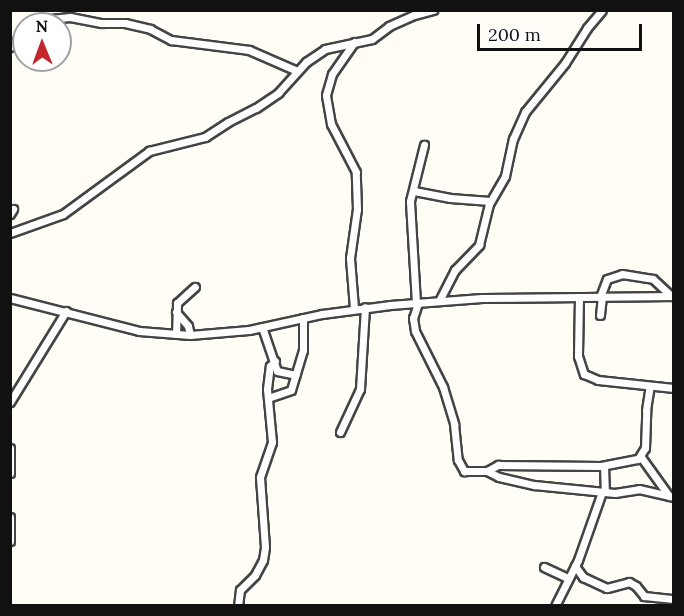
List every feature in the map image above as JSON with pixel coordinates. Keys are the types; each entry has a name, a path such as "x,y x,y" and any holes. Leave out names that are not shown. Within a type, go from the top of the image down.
{"street":[{"path":"10,233 63,214 149,151 206,137 266,102 306,62 325,49 372,39 389,26 433,10"},
{"path":"439,301 455,270 479,245 490,201 505,176 513,139 529,106 566,63 587,28 602,10"},
{"path":"72,17 101,23 125,23 150,29 171,40 249,50 297,71"},
{"path":"354,42 332,74 326,95 331,124 354,163 356,172 357,209 350,252 354,308"},
{"path":"424,145 415,172 414,191 410,201 417,303 413,326 443,387 454,424 460,467 468,472 487,471 498,465 604,466 628,463 641,457 645,448 646,410 650,386"},
{"path":"414,191 450,198 490,201"},
{"path":"600,315 601,297 607,279 622,274 653,279 672,296"},
{"path":"176,334 176,312 179,300 195,287"},
{"path":"10,298 139,331 190,335 262,327 354,308 439,301 672,296"},
{"path":"579,297 579,356 584,374 598,380 674,388"},
{"path":"340,432 346,416 356,402 360,389 365,307"},
{"path":"10,402 66,311"},
{"path":"176,312 188,326 190,335"},
{"path":"268,398 288,393 296,375 305,341 303,318"},
{"path":"262,327 277,370 296,375"},
{"path":"238,606 240,590 255,575 264,552 263,490 260,477 272,442 268,398 270,366 275,361"},
{"path":"10,448 10,473"},
{"path":"641,457 671,496"},
{"path":"555,606 575,566 604,492 604,466"},
{"path":"487,471 499,477 534,485 604,492 639,489 671,496"},
{"path":"10,517 10,541"},
{"path":"575,566 583,577 607,588 629,582 636,586 644,596 674,599"},
{"path":"544,567 568,578"}]}
